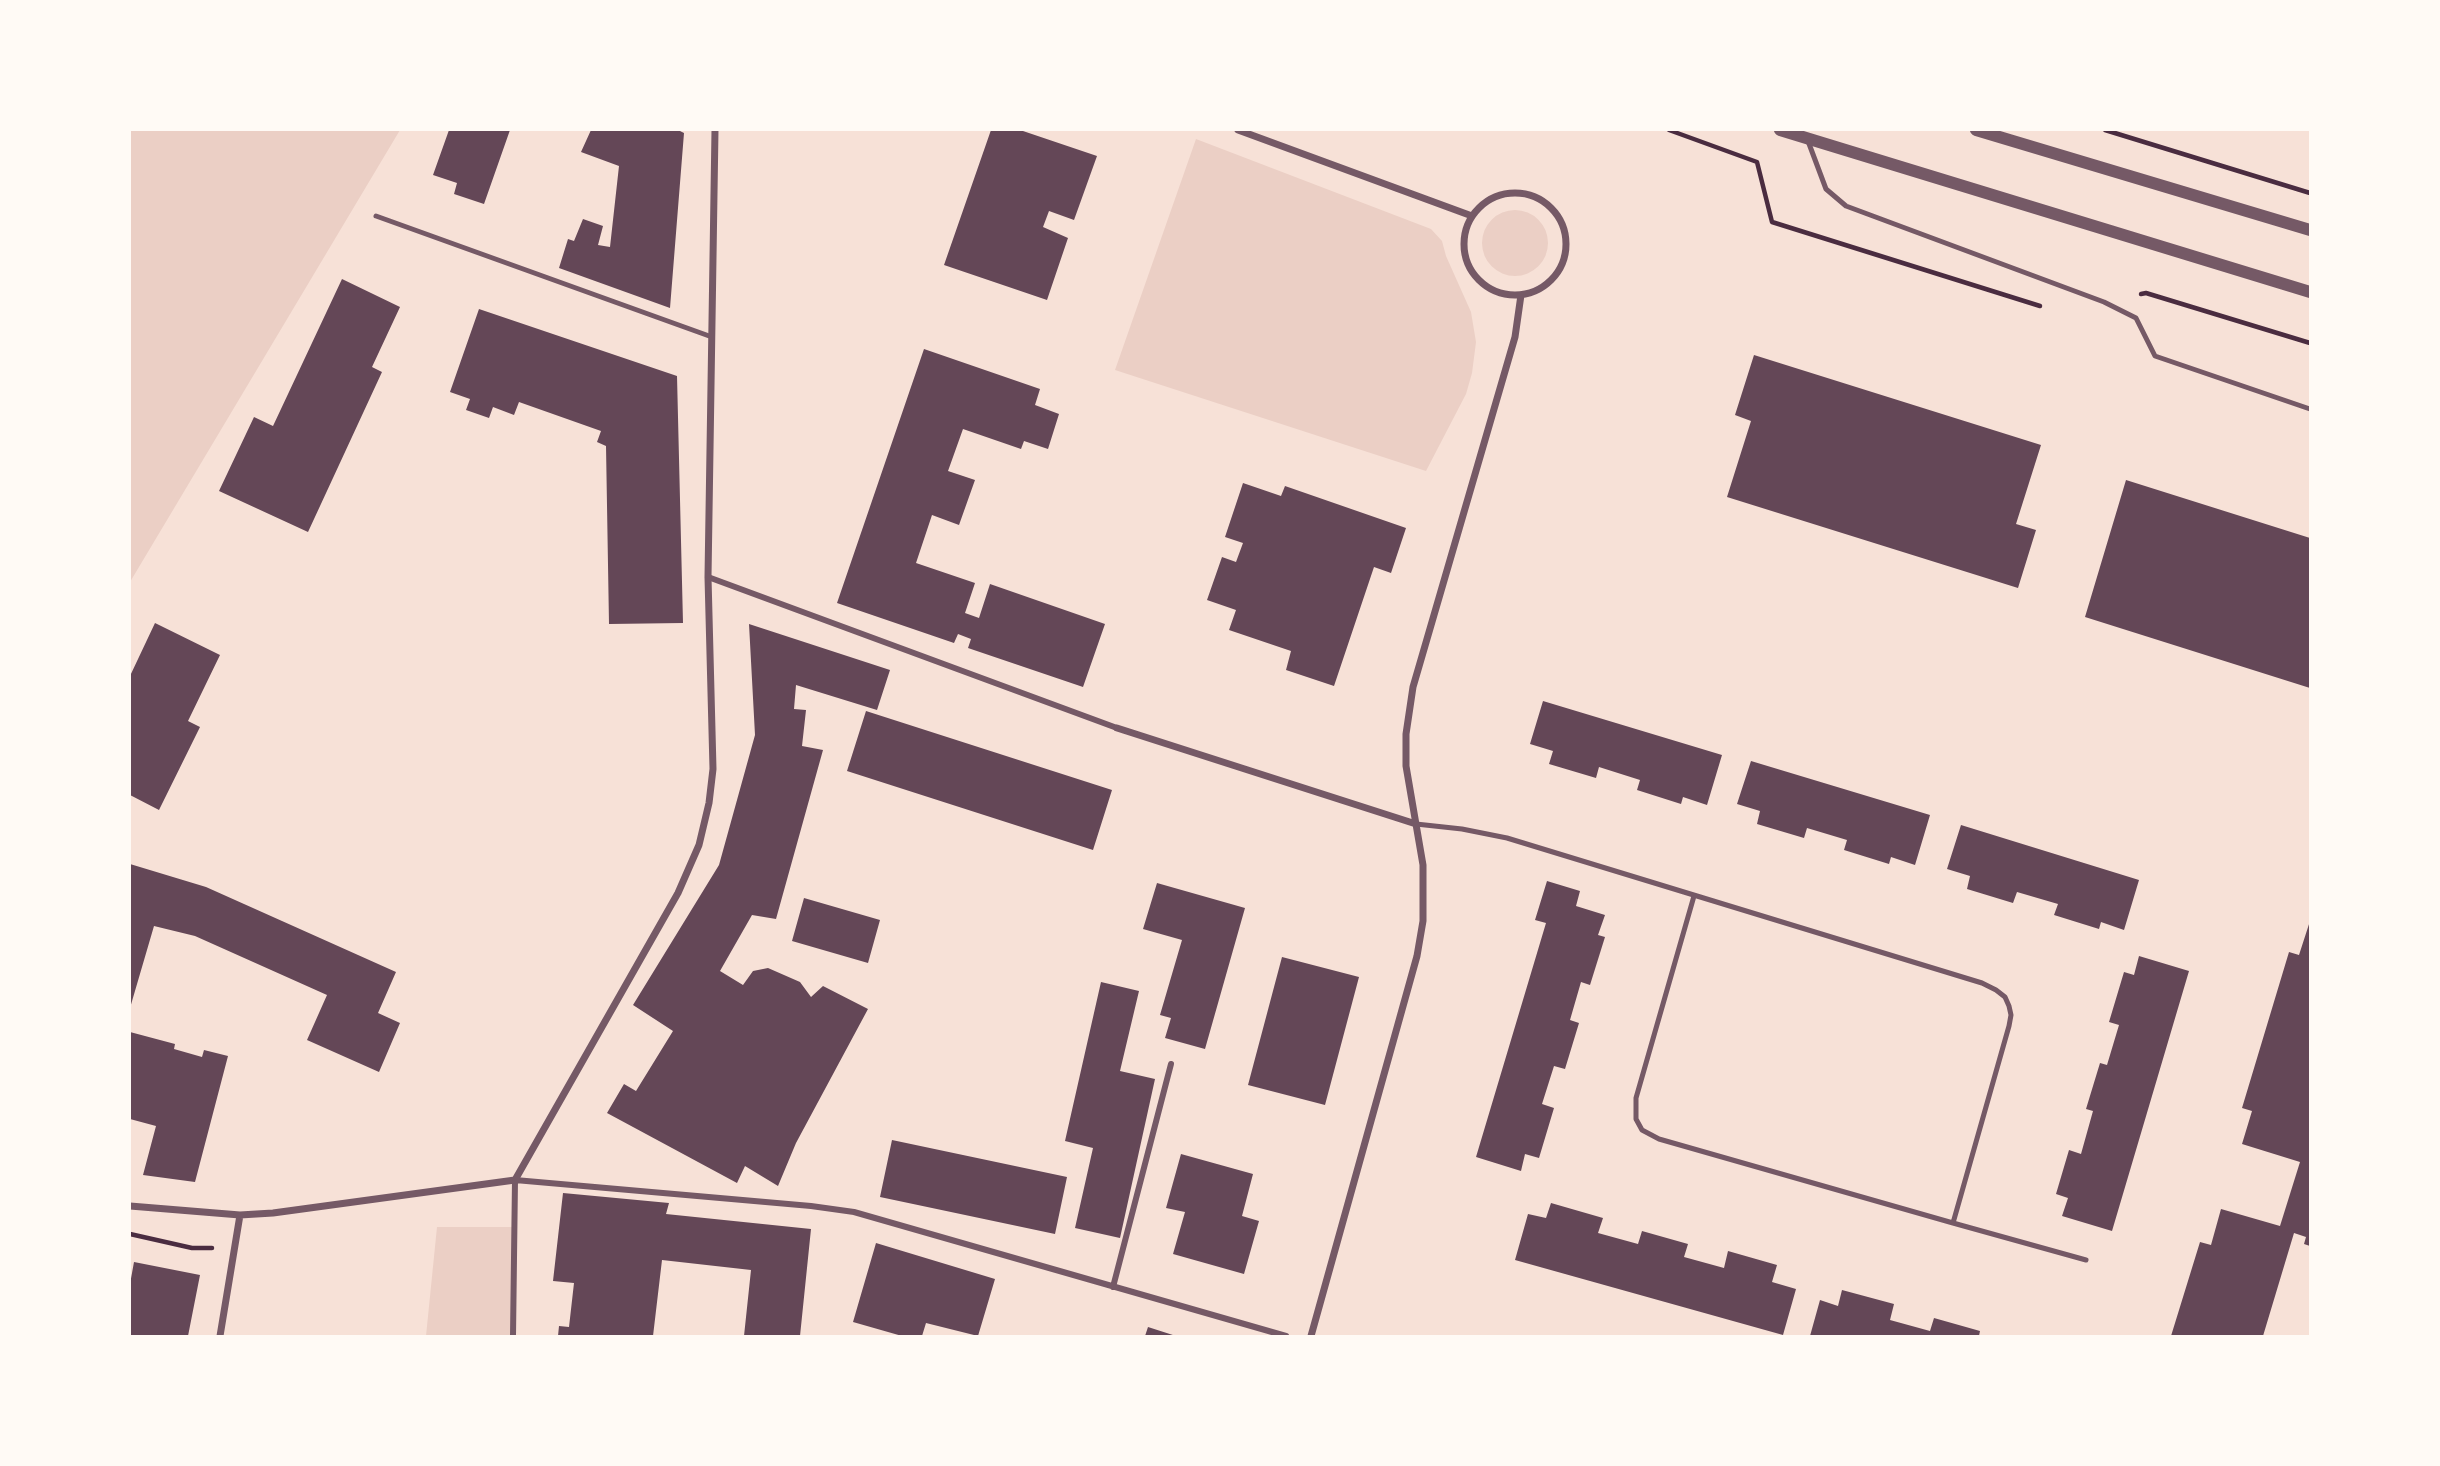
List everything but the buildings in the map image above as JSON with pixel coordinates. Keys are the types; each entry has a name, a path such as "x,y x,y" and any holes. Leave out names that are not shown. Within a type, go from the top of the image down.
{"street":[{"path":"513,1336 515,1181 678,893 699,845 711,791 713,769 708,578 715,130"},
{"path":"1238,130 1472,216"},
{"path":"1780,130 2311,292"},
{"path":"1976,130 2311,230"},
{"path":"1513,193 1534,196 1558,214 1565,231 1565,250 1555,276 1544,285 1521,295 1492,289 1478,278 1470,267 1464,241 1472,216 1488,200 1513,193"},
{"path":"1311,1336 1419,948 1425,884 1406,765 1406,734 1411,694 1515,337 1521,295"},
{"path":"708,578 1117,728 1416,824"},
{"path":"1113,1287 1171,1064"},
{"path":"130,1206 240,1215 273,1213 515,1181 811,1206 854,1212 1286,1336"},
{"path":"220,1336 240,1215"}],"lane":[{"path":"1807,138 1826,189 1846,206 2104,302 2136,318 2155,356 2311,409"},
{"path":"376,216 712,337"},
{"path":"1416,824 1507,838 1982,983 2005,997 2011,1015 2009,1026 1953,1223"},
{"path":"1694,896 1636,1098 1636,1119 1642,1130 1659,1139 2086,1260"}],"path":[{"path":"1669,130 1757,162 1772,222"},
{"path":"2105,130 2311,193"},
{"path":"2154,295 2311,343"},
{"path":"130,1234 192,1248 234,1249"}],"shaded area":[{"path":"130,130 400,130 130,582"},
{"path":"1196,139 1431,229 1442,241 1471,312 1476,342 1466,394 1426,471 1115,370"},
{"path":"1515,210 1528,213 1538,220 1545,230 1548,243 1545,256 1538,266 1528,273 1515,276 1502,273 1492,266 1485,256 1482,243 1485,230 1492,220 1502,213"},
{"path":"437,1227 516,1227 513,1336 426,1336"}]}
